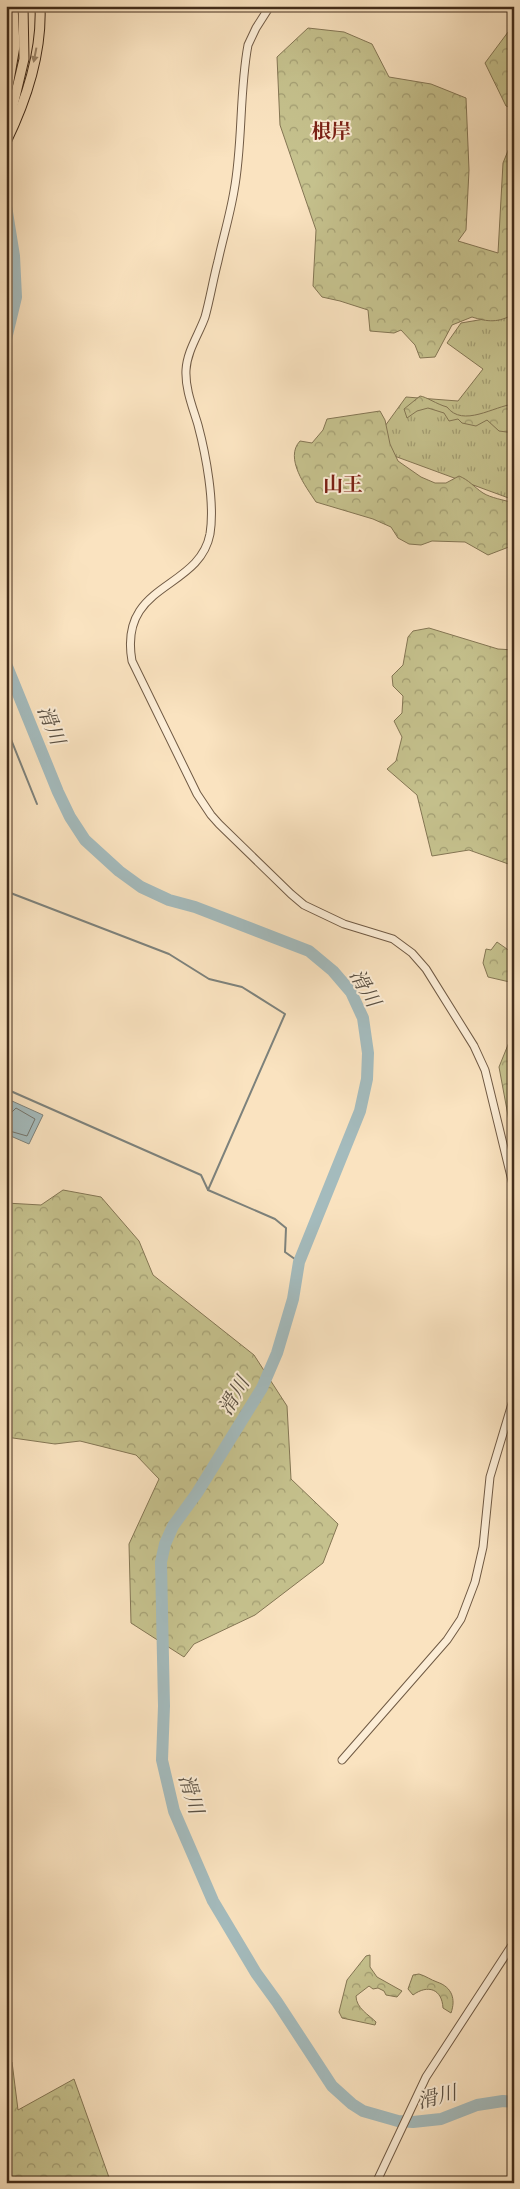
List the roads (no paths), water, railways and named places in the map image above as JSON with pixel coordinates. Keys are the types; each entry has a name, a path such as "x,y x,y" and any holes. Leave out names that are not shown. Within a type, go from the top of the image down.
{"main road":[{"path":"6,98 15,46 13,6"},
{"path":"6,127 16,97 24,59 24,6"},
{"path":"6,142 28,83 36,53 40,6"}],"street":[{"path":"270,6 248,45 244,68 234,190 204,317 188,358 186,371 190,402 198,427 207,475 210,511 209,537 202,553 194,562 140,608 132,627 130,638 132,661 197,794 219,824 291,894 304,904 344,924 393,939 412,954 426,969 474,1046 485,1070 514,1189"},
{"path":"342,1760 447,1640 461,1619 475,1582 484,1546 490,1477 513,1402"},
{"path":"376,2183 426,2077 514,1942"}],"water":[{"path":"12,1101 43,1115 29,1144 6,1134 6,1114"}],"waterway":[{"name":"滑川","path":"6,206 14,256 16,297 6,339"},
{"name":"滑川","path":"6,664 58,792 70,817 85,840 119,871 141,887 169,900 195,907 309,951 333,971 351,992 363,1018 368,1053 367,1079 360,1111 299,1262 293,1299 277,1353 262,1388 197,1493 173,1526 165,1544 161,1562 164,1706 162,1760 174,1811 213,1901 256,1973 332,2086 352,2104 363,2111 398,2121 413,2122 441,2119 477,2105 503,2101 514,2102"},
{"path":"6,727 37,804"},
{"path":"6,895 8,892 169,954 209,979 242,987 285,1014 208,1190"},
{"path":"6,1089 201,1175 208,1190 275,1219 286,1228 285,1252 299,1262"}],"district":[{"name":"根岸","path":"331,131"},
{"name":"山王","path":"343,484"}]}
